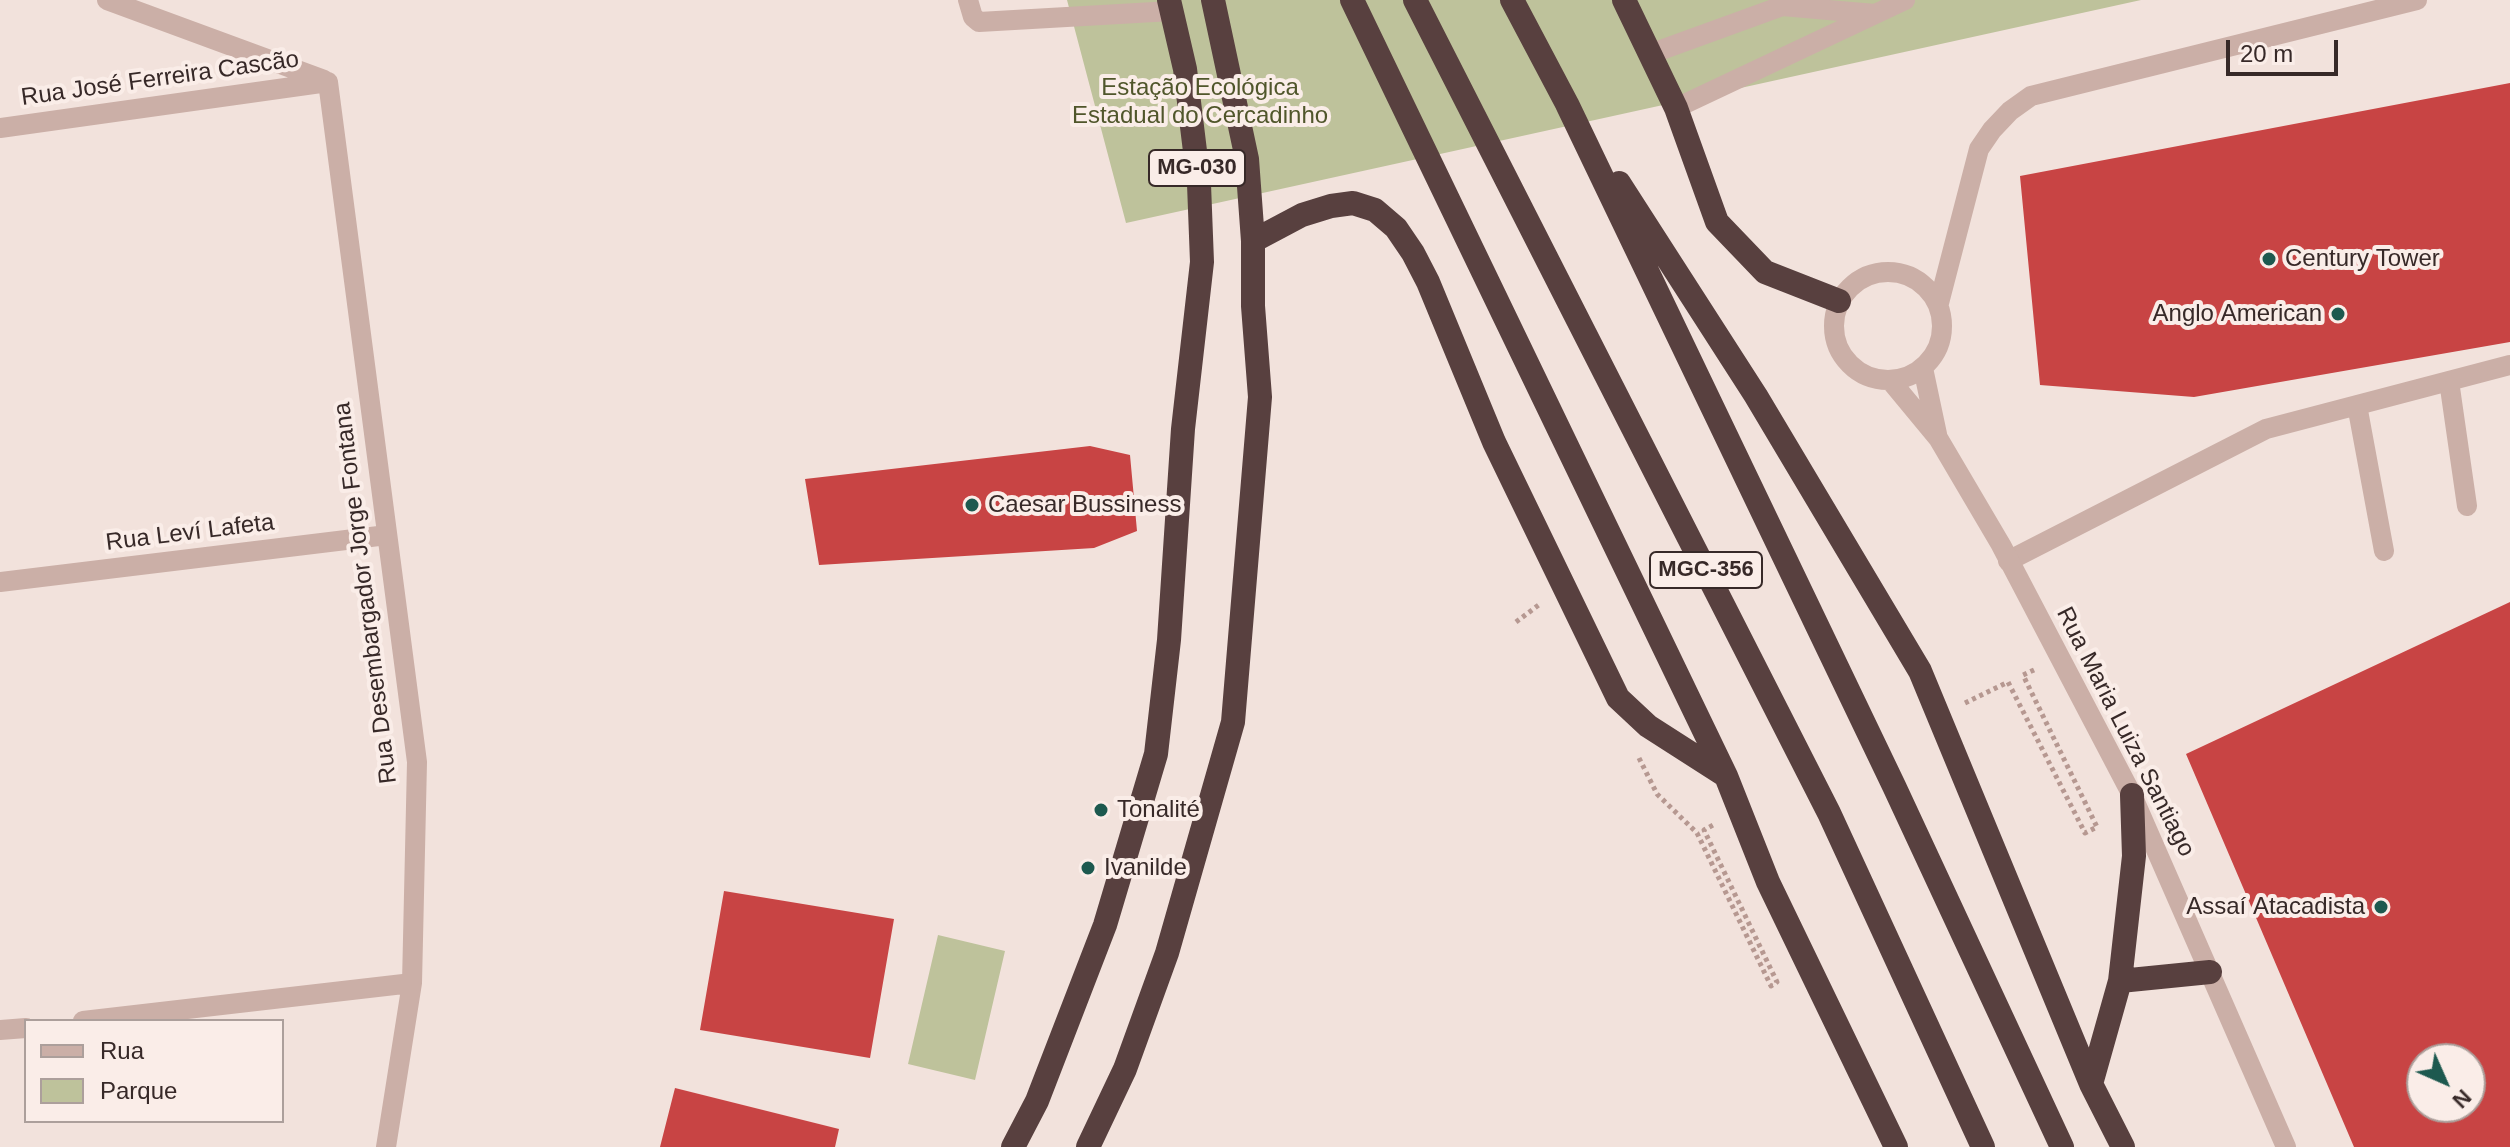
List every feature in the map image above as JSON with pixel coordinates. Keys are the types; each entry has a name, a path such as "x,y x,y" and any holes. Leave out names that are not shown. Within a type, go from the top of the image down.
{"highway":[{"name":"MG-030","path":"1088,1147 1125,1069 1167,953 1233,722 1260,397 1247,159 1213,0"},
{"name":"MGC-356","path":"1352,0 1726,776 1768,882 1896,1147"},
{"name":"MGC-356","path":"1415,0 1829,813 1983,1147"},
{"name":"MGC-356","path":"1512,0 1567,104 1894,786 2062,1147"},
{"path":"1624,0 1676,108 1717,222 1765,272 1839,301"},
{"name":"MG-030","path":"1013,1147 1037,1101 1105,925 1156,754 1169,640 1183,429 1202,262 1197,170 1185,69 1171,6"},
{"name":"MGC-356","path":"1567,104 1756,396 1920,671 2091,1084 2123,1147"},
{"path":"1253,241 1302,215 1353,203 1375,210 1396,228 1428,282 1494,442 1618,698 1648,726 1726,776"},
{"path":"2091,1084 2120,981 2134,856 2132,795"},
{"path":"2120,981 2210,972"}],"street":[{"path":"107,0 328,82"},
{"path":"968,0 973,17 979,22 1171,6"},
{"path":"1676,108 1905,0"},
{"path":"1939,303 1979,149 2010,111 2031,96 2417,0"},
{"path":"1650,54 1782,6 1875,14"},
{"name":"Rua José Ferreira Cascão","path":"0,128 328,82"},
{"name":"Rua Desembargador Jorge Fontana","path":"328,82 417,762 412,983 386,1147"},
{"path":"1881,271 1915,277 1929,288 1939,303 1943,320 1942,338 1935,355 1923,368 1908,377 1890,380 1871,378 1855,369 1842,356 1835,338 1834,319 1839,301 1849,287 1864,276 1881,271"},
{"path":"2008,561 2266,429 2510,365"},
{"name":"Rua Maria Luiza Santiago","path":"1923,368 1938,438"},
{"name":"Rua Maria Luiza Santiago","path":"1890,380 1938,438 2008,561 2132,795 2286,1147"},
{"path":"2449,381 2467,506"},
{"path":"2357,405 2384,551"},
{"name":"Rua Leví Lafeta","path":"0,582 387,535"},
{"path":"100,1019 412,983"},
{"path":"0,1030 24,1028"}],"green space":[{"name":"Estação Ecológica Estadual do Cercadinho","path":"1067,0 2141,0 1126,223"},
{"path":"938,935 1005,951 975,1080 908,1064"}],"building":[{"name":"Century Tower","path":"2510,83 2510,342 2194,397 2040,385 2020,176"},
{"name":"Caesar Bussiness","path":"1090,446 1130,455 1137,531 1094,548 819,565 805,479"},
{"name":"Assaí Atacadista","path":"2510,602 2510,1147 2354,1147 2186,754"},
{"path":"724,891 894,919 870,1058 700,1030"},
{"path":"675,1088 839,1129 835,1147 660,1147"}],"place":[{"name":"Century Tower","path":"2269,259"},
{"name":"Anglo American","path":"2338,314"},
{"name":"Caesar Bussiness","path":"972,505"},
{"name":"Tonalité","path":"1101,810"},
{"name":"Ivanilde","path":"1088,868"},
{"name":"Assaí Atacadista","path":"2381,907"}]}
